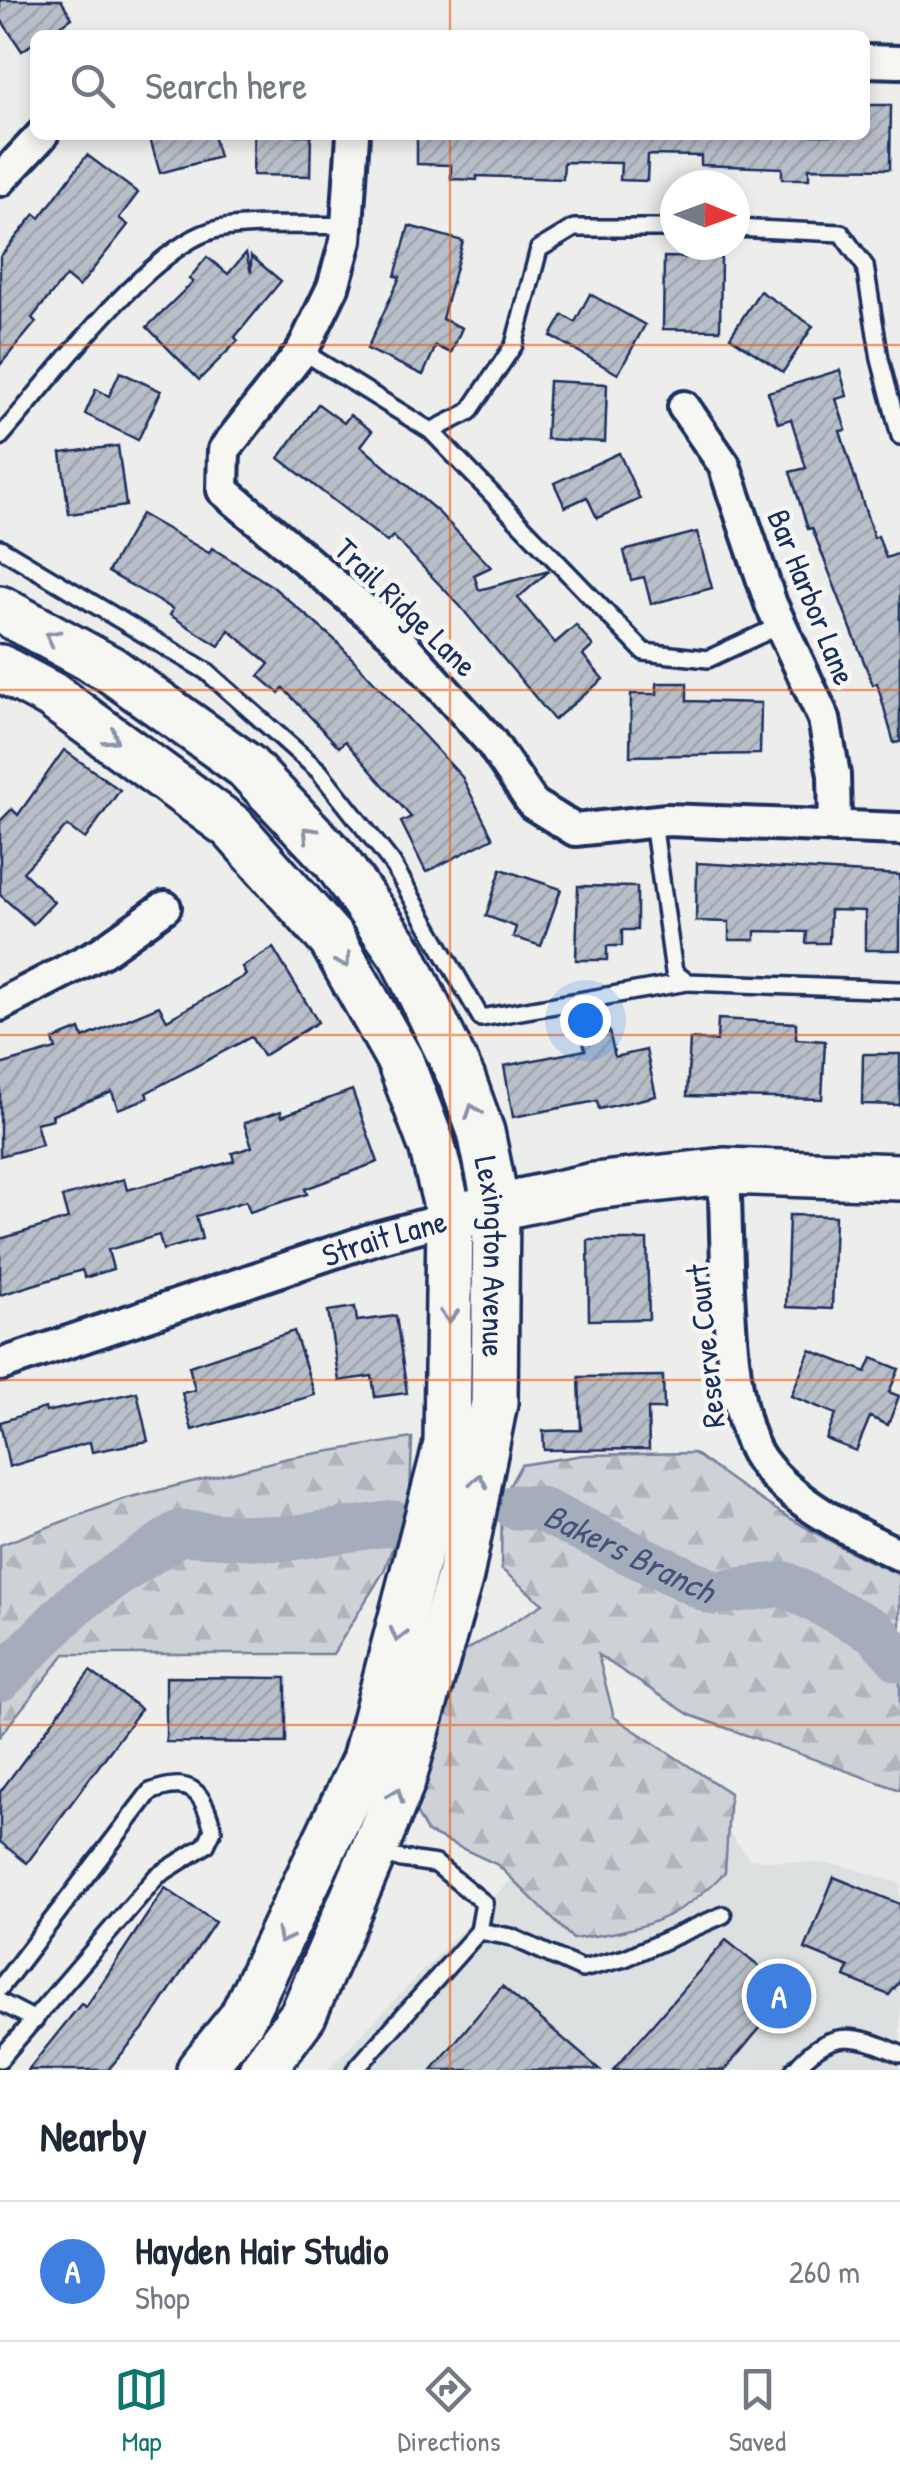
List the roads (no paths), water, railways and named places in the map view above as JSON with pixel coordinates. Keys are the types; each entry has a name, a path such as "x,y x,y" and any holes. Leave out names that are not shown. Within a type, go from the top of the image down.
{"street":[{"path":"870,61 900,62"},
{"path":"0,180 37,140"},
{"name":"Trail Ridge Lane","path":"353,140 348,225 333,287 302,351 224,450 223,490 395,636 491,742 533,804 574,830 654,822 764,821 900,829"},
{"name":"Bar Harbor Lane","path":"684,407 724,465 781,626 824,719 834,775 835,827"},
{"name":"Lexington Avenue","path":"0,609 110,669 246,766 336,861 402,955 462,1078 481,1132 496,1206 494,1403 460,1576 402,1781 350,1850 242,2018 200,2070"},
{"name":"Lexington Avenue","path":"0,668 51,695 232,827 332,940 400,1060 432,1146 450,1218 447,1444 365,1760 350,1850 303,2014 262,2070"},
{"path":"0,1005 102,952 165,907"},
{"name":"Strait Lane","path":"0,1365 376,1238 496,1206 594,1186 724,1171 900,1177"},
{"name":"Reserve Court","path":"724,1171 736,1375 752,1443 784,1486 868,1540 900,1555"}],"lane":[{"path":"0,438 122,300 178,244 218,230 348,225"},
{"path":"431,430 469,412 514,345 539,249 574,228 660,228"},
{"path":"750,229 841,233 865,266 880,360 900,436"},
{"path":"302,351 431,430 644,652 708,658 781,626"},
{"path":"0,548 206,671 319,770 392,864 480,1018 687,982 900,990"},
{"path":"654,822 674,972 687,982"},
{"path":"0,1988 150,1792 172,1783 190,1788 205,1800 213,1830 206,1845 157,1876 0,2059"},
{"path":"350,1850 436,1864 484,1902 480,1931 355,2070"},
{"path":"480,1931 511,1938 582,1969 625,1958 723,1914"},
{"path":"0,2002 35,2020"},
{"path":"794,2070 823,2042 842,2036 900,2054"}],"waterway":[{"name":"Bakers Branch","path":"515,1507 538,1508 714,1593 785,1584 874,1631 900,1660"},
{"name":"Bakers Branch","path":"0,1679 76,1603 179,1533 284,1539 394,1523"}],"place":[{"name":"Hayden Hair Studio","path":"779,1996"}]}
